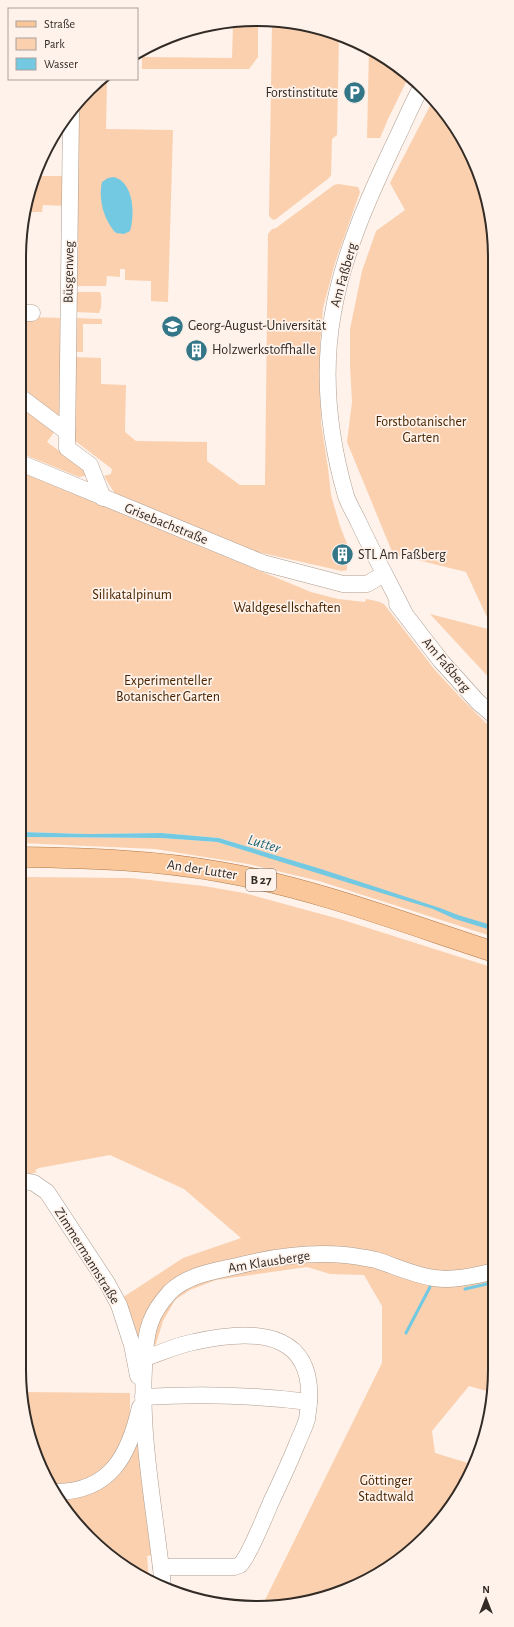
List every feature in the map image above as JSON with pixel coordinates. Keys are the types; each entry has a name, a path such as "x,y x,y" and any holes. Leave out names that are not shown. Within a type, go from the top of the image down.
{"main road":[{"name":"An der Lutter","path":"26,857 157,863 221,872 284,886 336,900 488,950"}],"street":[{"name":"Am Faßberg","path":"418,92 373,189 345,266 333,313 329,346 328,387 330,413 338,464 351,508 381,576 404,612 441,661 478,702 488,711"},
{"name":"Am Faßberg","path":"404,122 421,95"},
{"name":"Büsgenweg","path":"71,120 67,448 90,464 103,498"},
{"path":"26,401 67,432"},
{"name":"Grisebachstraße","path":"26,465 263,563 312,576 351,579 381,576"},
{"name":"Zimmermannstraße","path":"26,1181 40,1186 47,1192 107,1283 125,1322 143,1397"},
{"name":"Am Klausberge","path":"162,1580 150,1482 143,1397 145,1358 151,1322 162,1301 172,1291 181,1284 207,1273 250,1263 296,1255 344,1255 375,1260 434,1278 458,1278 488,1273"},
{"path":"145,1358 192,1342 216,1338 243,1336 276,1339 283,1342 300,1358 306,1370 309,1386 307,1420 282,1479 241,1564 234,1567 161,1567"},
{"path":"61,1492 72,1491 99,1482 109,1473 123,1454 143,1397 225,1396 286,1399 309,1402"}],"green space":[{"path":"258,26 258,57 249,69 142,69 142,57 232,58 233,27"},
{"path":"272,26 302,30 339,41 337,135 332,139 331,175 276,219 273,220 269,216"},
{"path":"369,55 407,81 380,138 367,138"},
{"path":"107,81 106,129 173,130 168,302 151,301 151,281 125,280 125,269 120,269 120,277 107,276 106,286 76,286 74,283 77,112"},
{"name":"Forstbotanischer Garten","path":"431,105 457,142 476,183 484,212 488,242 488,619 466,572 393,554 347,442 352,402 350,329 362,271 376,231 405,210 390,183"},
{"path":"41,176 66,176 66,206 43,205 42,212 30,212"},
{"path":"338,184 358,187 360,192 335,263 323,308 320,345 321,423 331,495 340,526 351,554 351,557 347,559 347,570 342,571 249,550 115,494 104,476 111,474 112,469 74,440 74,357 101,358 101,384 126,385 125,432 136,441 207,442 207,461 240,485 265,485 268,234 272,229 276,228 334,185"},
{"path":"75,292 100,292 101,308 99,313 75,312"},
{"path":"26,317 64,318 59,417 26,396"},
{"path":"75,318 102,319 102,324 83,324 83,352 72,352"},
{"path":"26,405 57,428 47,442 87,471 85,476 79,477 26,455"},
{"name":"Experimenteller Botanischer Garten","path":"26,474 311,592 338,599 365,602 366,599 384,604 435,670 488,725 488,935 319,881 248,864 155,849 26,843 26,837 161,838 217,842 260,855 320,869 219,838 162,833 88,834 26,832"},
{"path":"430,614 488,629 488,677"},
{"name":"Göttinger Stadtwald","path":"26,877 131,878 204,886 244,893 343,920 488,966 488,1385 487,1391 469,1386 432,1431 435,1453 468,1463 457,1486 431,1522 398,1553 359,1577 331,1589 302,1597 264,1601 382,1363 382,1306 364,1275 330,1274 307,1267 216,1280 190,1290 175,1300 163,1321 156,1344 151,1349 157,1319 179,1291 217,1274 336,1250 178,1279 141,1349 122,1298 183,1258 241,1238 184,1189 110,1155 39,1168 35,1170 37,1172 26,1174"},
{"path":"27,1392 130,1393 130,1415 139,1443 155,1555 147,1556 148,1574 129,1562 105,1544 74,1511 57,1486 38,1444 30,1415"}],"water":[{"path":"114,177 121,180 126,186 131,200 132,224 130,231 124,234 116,233 108,222 103,209 101,195 102,182 108,178"},
{"path":"26,832 88,834 162,833 219,838 321,869 488,924 488,929 455,919 433,909 217,842 161,838 26,837"}],"waterway":[{"path":"465,1289 488,1284"},
{"path":"406,1333 430,1287"}],"place":[{"name":"Forstinstitute","path":"354,93"},
{"name":"Georg-August-Universität","path":"172,326"},
{"name":"Holzwerkstoffhalle","path":"197,350"},
{"name":"STL Am Faßberg","path":"342,555"}],"park label":[{"name":"Silikatalpinum","path":"132,595"},
{"name":"Waldgesellschaften","path":"287,608"}],"water label":[{"name":"Lutter","path":"264,844"}]}
